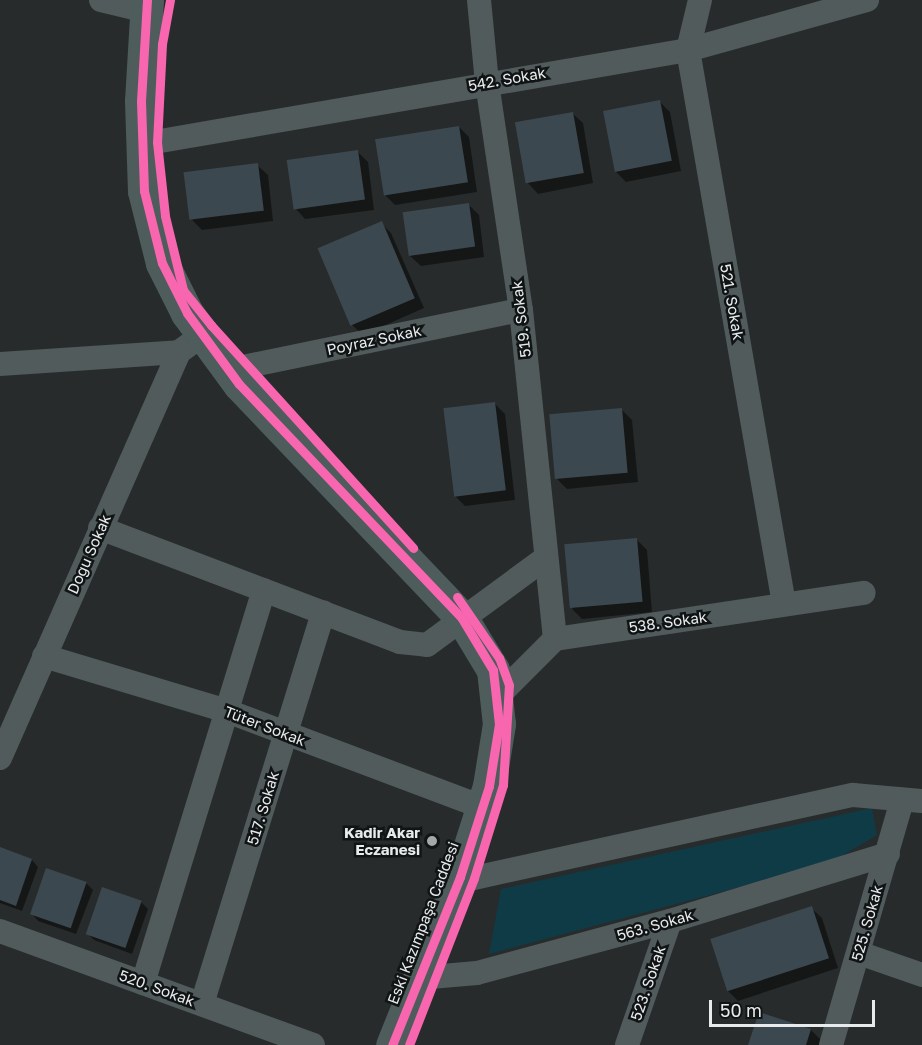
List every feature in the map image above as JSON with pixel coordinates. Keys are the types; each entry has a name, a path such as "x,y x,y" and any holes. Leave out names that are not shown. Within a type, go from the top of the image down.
{"street":[{"path":"101,0 146,5"},
{"name":"519. Sokak","path":"478,0 486,82 521,310 544,559 555,639"},
{"name":"521. Sokak","path":"700,0 688,50 784,604"},
{"name":"542. Sokak","path":"142,144 486,82 688,50 867,0"},
{"name":"Eski Kazımpaşa Caddesi","path":"146,5 142,144 144,191 162,263 190,344 228,370 394,543 463,621 493,670 498,724 482,807 460,877 392,1045"},
{"name":"Poyraz Sokak","path":"228,370 521,310"},
{"path":"0,364 190,344"},
{"name":"Doğu Sokak","path":"0,758 100,528 190,344"},
{"path":"100,528 400,642 427,645 463,621 544,559"},
{"path":"143,983 264,590"},
{"name":"538. Sokak","path":"555,639 864,593"},
{"name":"517. Sokak","path":"202,1004 323,612"},
{"path":"496,698 555,639"},
{"name":"Tüter Sokak","path":"44,656 227,711 482,807"},
{"path":"460,877 485,875 853,795 912,801"},
{"name":"525. Sokak","path":"831,1045 888,854 912,801"},
{"name":"563. Sokak","path":"419,978 477,973 670,921 888,854"},
{"name":"523. Sokak","path":"627,1045 670,921"},
{"name":"520. Sokak","path":"0,931 313,1045"},
{"path":"859,953 922,975"}],"shaded area":[{"path":"872,808 877,835 830,863 489,954 501,889"}],"building":[{"path":"660,100 672,161 615,172 603,111"},
{"path":"573,112 584,173 526,183 515,122"},
{"path":"459,126 468,182 384,196 375,139"},
{"path":"358,150 365,200 294,210 287,160"},
{"path":"258,163 264,211 189,220 184,172"},
{"path":"469,203 475,247 409,256 403,212"},
{"path":"382,221 415,298 350,326 318,248"},
{"path":"495,402 506,490 454,497 443,408"},
{"path":"622,408 628,473 555,479 549,414"},
{"path":"637,538 643,602 570,608 564,544"},
{"path":"0,847 32,859 16,906 0,900"},
{"path":"46,868 87,882 71,928 30,914"},
{"path":"102,887 142,901 125,948 86,934"},
{"path":"812,906 829,958 727,991 710,939"},
{"path":"759,1012 811,1029 806,1045 748,1045"}],"cycle path":[{"path":"147,0 141,101 144,191 162,263 187,313 239,384 461,617 493,670 499,724 489,786 460,877 392,1045"},
{"path":"170,0 162,44 157,142 165,216 183,290 211,325 413,548"},
{"path":"409,1045 474,878 503,785 509,685 499,658 457,597"}],"place":[{"name":"Kadir Akar Eczanesi","path":"432,841"}]}
